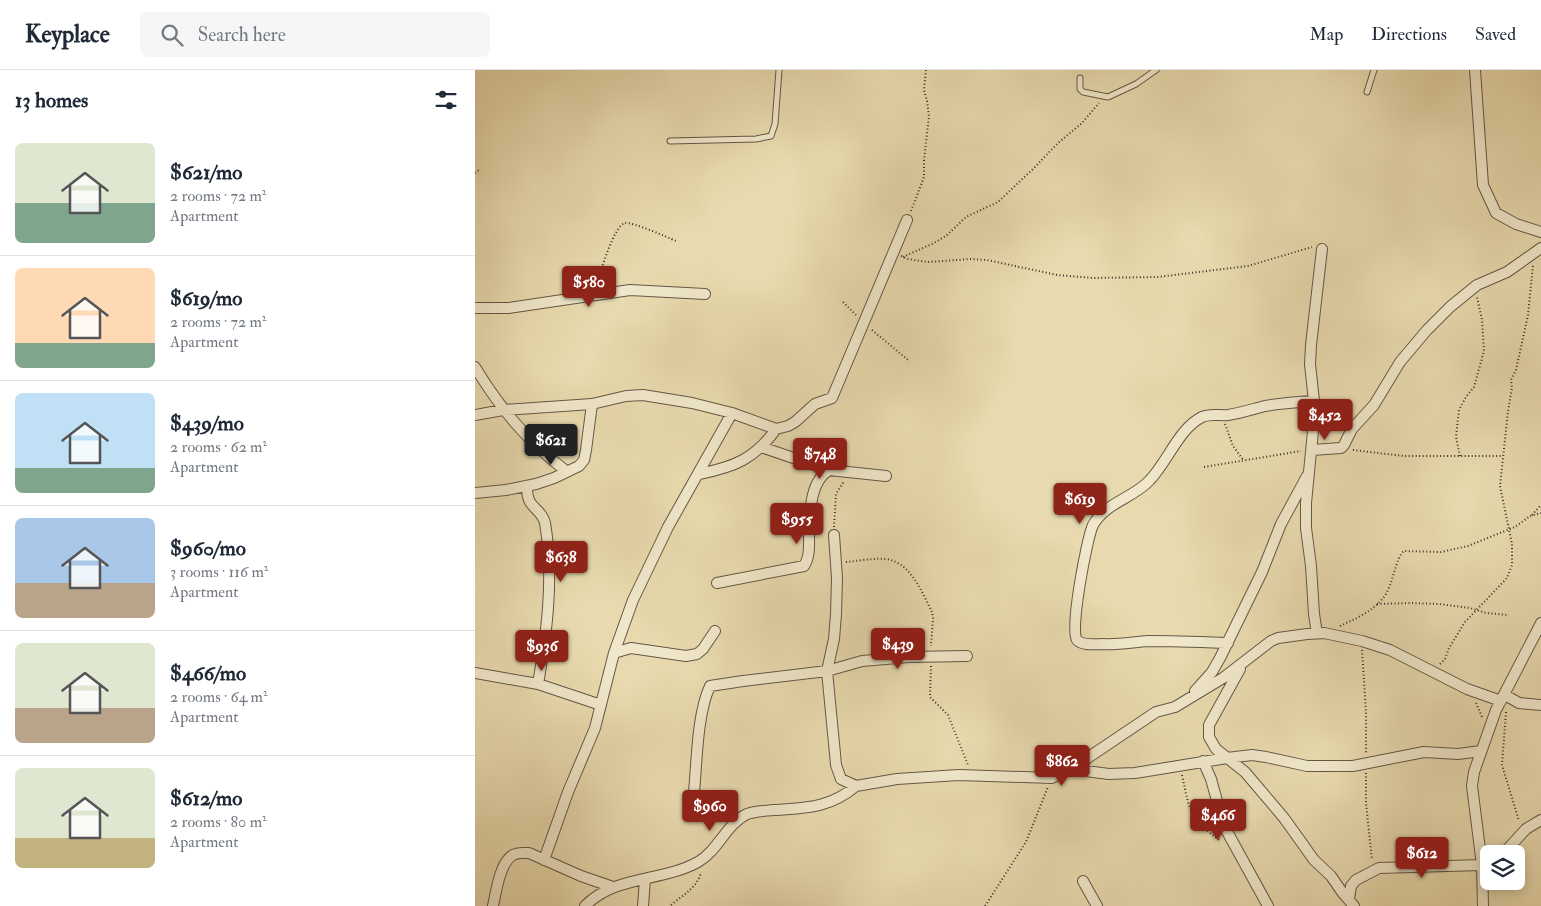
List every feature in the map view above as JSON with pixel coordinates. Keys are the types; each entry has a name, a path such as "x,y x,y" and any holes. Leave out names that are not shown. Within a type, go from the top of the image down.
{"street":[{"path":"1475,70 1483,185 1496,212 1516,224 1541,232"},
{"path":"475,415 503,410 592,404 625,396 643,395 692,403 732,413 776,429 788,426 815,404 833,398 865,323 899,255 907,220"},
{"path":"1320,633 1314,614 1306,528 1306,503 1312,450 1314,401 1310,364 1311,345 1322,249"},
{"path":"1312,450 1341,448 1352,429 1373,405 1412,347 1450,307 1474,288 1507,272 1539,249"},
{"path":"475,308 508,308 630,290 705,294"},
{"path":"475,367 503,410 549,459 566,471"},
{"path":"1228,643 1156,641 1091,644 1078,641 1074,633 1075,619 1085,557 1094,524 1120,500 1149,481 1179,439 1199,419 1208,415 1220,416 1241,413 1263,406 1287,402 1314,401"},
{"path":"475,493 527,487 579,466 586,450 592,404"},
{"path":"544,860 568,792 595,728 614,653 633,600 668,527 732,413"},
{"path":"699,474 729,467 739,462 761,447 776,429"},
{"path":"761,447 829,470 887,476"},
{"path":"717,583 804,566 809,556 813,496 816,484 822,474 829,470"},
{"path":"1184,702 1212,672 1228,643 1262,572 1281,524 1309,471"},
{"path":"527,487 530,502 543,516 547,537 548,605 546,634 538,684"},
{"path":"833,535 836,563 836,614 834,639 827,671 836,765 841,779 856,786"},
{"path":"1482,845 1472,786 1474,772 1489,730 1541,623"},
{"path":"614,653 631,648 687,656 697,654 703,649 715,631"},
{"path":"585,906 599,894 613,887 645,880 702,859 734,823 746,815 763,811 819,806 837,800 856,786 897,779 977,774 1017,778 1052,778 1070,769 1156,712 1175,707 1223,678 1275,639 1320,633 1362,641 1390,650 1467,689 1520,703 1541,705"},
{"path":"693,803 701,717 706,694 710,686 827,671 862,661 909,657 967,656"},
{"path":"1243,664 1208,729 1209,737 1213,745 1245,772 1285,818 1314,860 1331,876 1351,902"},
{"path":"475,673 538,684 601,705"},
{"path":"1070,769 1135,774 1203,761 1261,756 1318,766 1353,766 1424,752 1458,754 1481,751"},
{"path":"1203,761 1211,780 1224,826 1268,906"},
{"path":"1511,845 1530,826 1541,820"},
{"path":"493,906 502,870 508,858 520,852 529,853 581,876 613,887"},
{"path":"1351,902 1351,886 1356,880 1383,867 1480,864"},
{"path":"643,906 645,880"},
{"path":"1083,882 1097,906"},
{"path":"1483,906 1484,890"}],"lane":[{"path":"670,141 757,139 771,136 775,124 779,70"},
{"path":"1080,78 1080,89 1083,92 1108,97 1136,84 1156,70"},
{"path":"1367,92 1374,70"}],"path":[{"path":"907,220 924,177 924,157 929,116 924,91 926,70"},
{"path":"899,255 934,244 946,236 966,216 998,202 1035,168 1058,143 1082,123 1094,107 1108,97"},
{"path":"475,173 479,170"},
{"path":"593,294 611,242 620,225 624,223 632,224 676,240"},
{"path":"899,255 927,262 971,259 987,260 1041,272 1093,278 1158,277 1248,266 1315,246 1322,249"},
{"path":"1432,672 1445,659 1449,648 1462,627 1507,578 1513,554 1505,502 1500,488 1503,456 1508,406 1512,388 1511,380 1516,370 1528,315 1534,259 1539,249"},
{"path":"1460,456 1456,437 1459,410 1466,397 1475,387 1483,351 1482,320 1474,288"},
{"path":"843,302 908,360"},
{"path":"1220,416 1228,430 1233,446 1244,461"},
{"path":"1341,448 1404,456 1503,456"},
{"path":"1205,467 1312,450"},
{"path":"833,535 836,494 849,473"},
{"path":"1530,516 1541,505"},
{"path":"1320,633 1361,616 1383,599 1395,574 1399,557 1404,551 1441,552 1457,549 1477,543 1509,529 1530,516 1541,512"},
{"path":"836,563 884,559 896,562 906,569 932,612 929,689 931,698 948,715 964,757 971,770 977,774"},
{"path":"1376,604 1426,603 1509,615"},
{"path":"1362,641 1366,712 1365,799 1371,853 1377,869"},
{"path":"1467,689 1489,730"},
{"path":"1505,698 1502,764 1523,832"},
{"path":"1179,766 1189,808 1195,821 1223,842"},
{"path":"985,906 1025,842 1052,778"},
{"path":"671,905 695,886 701,875 702,859"}]}
